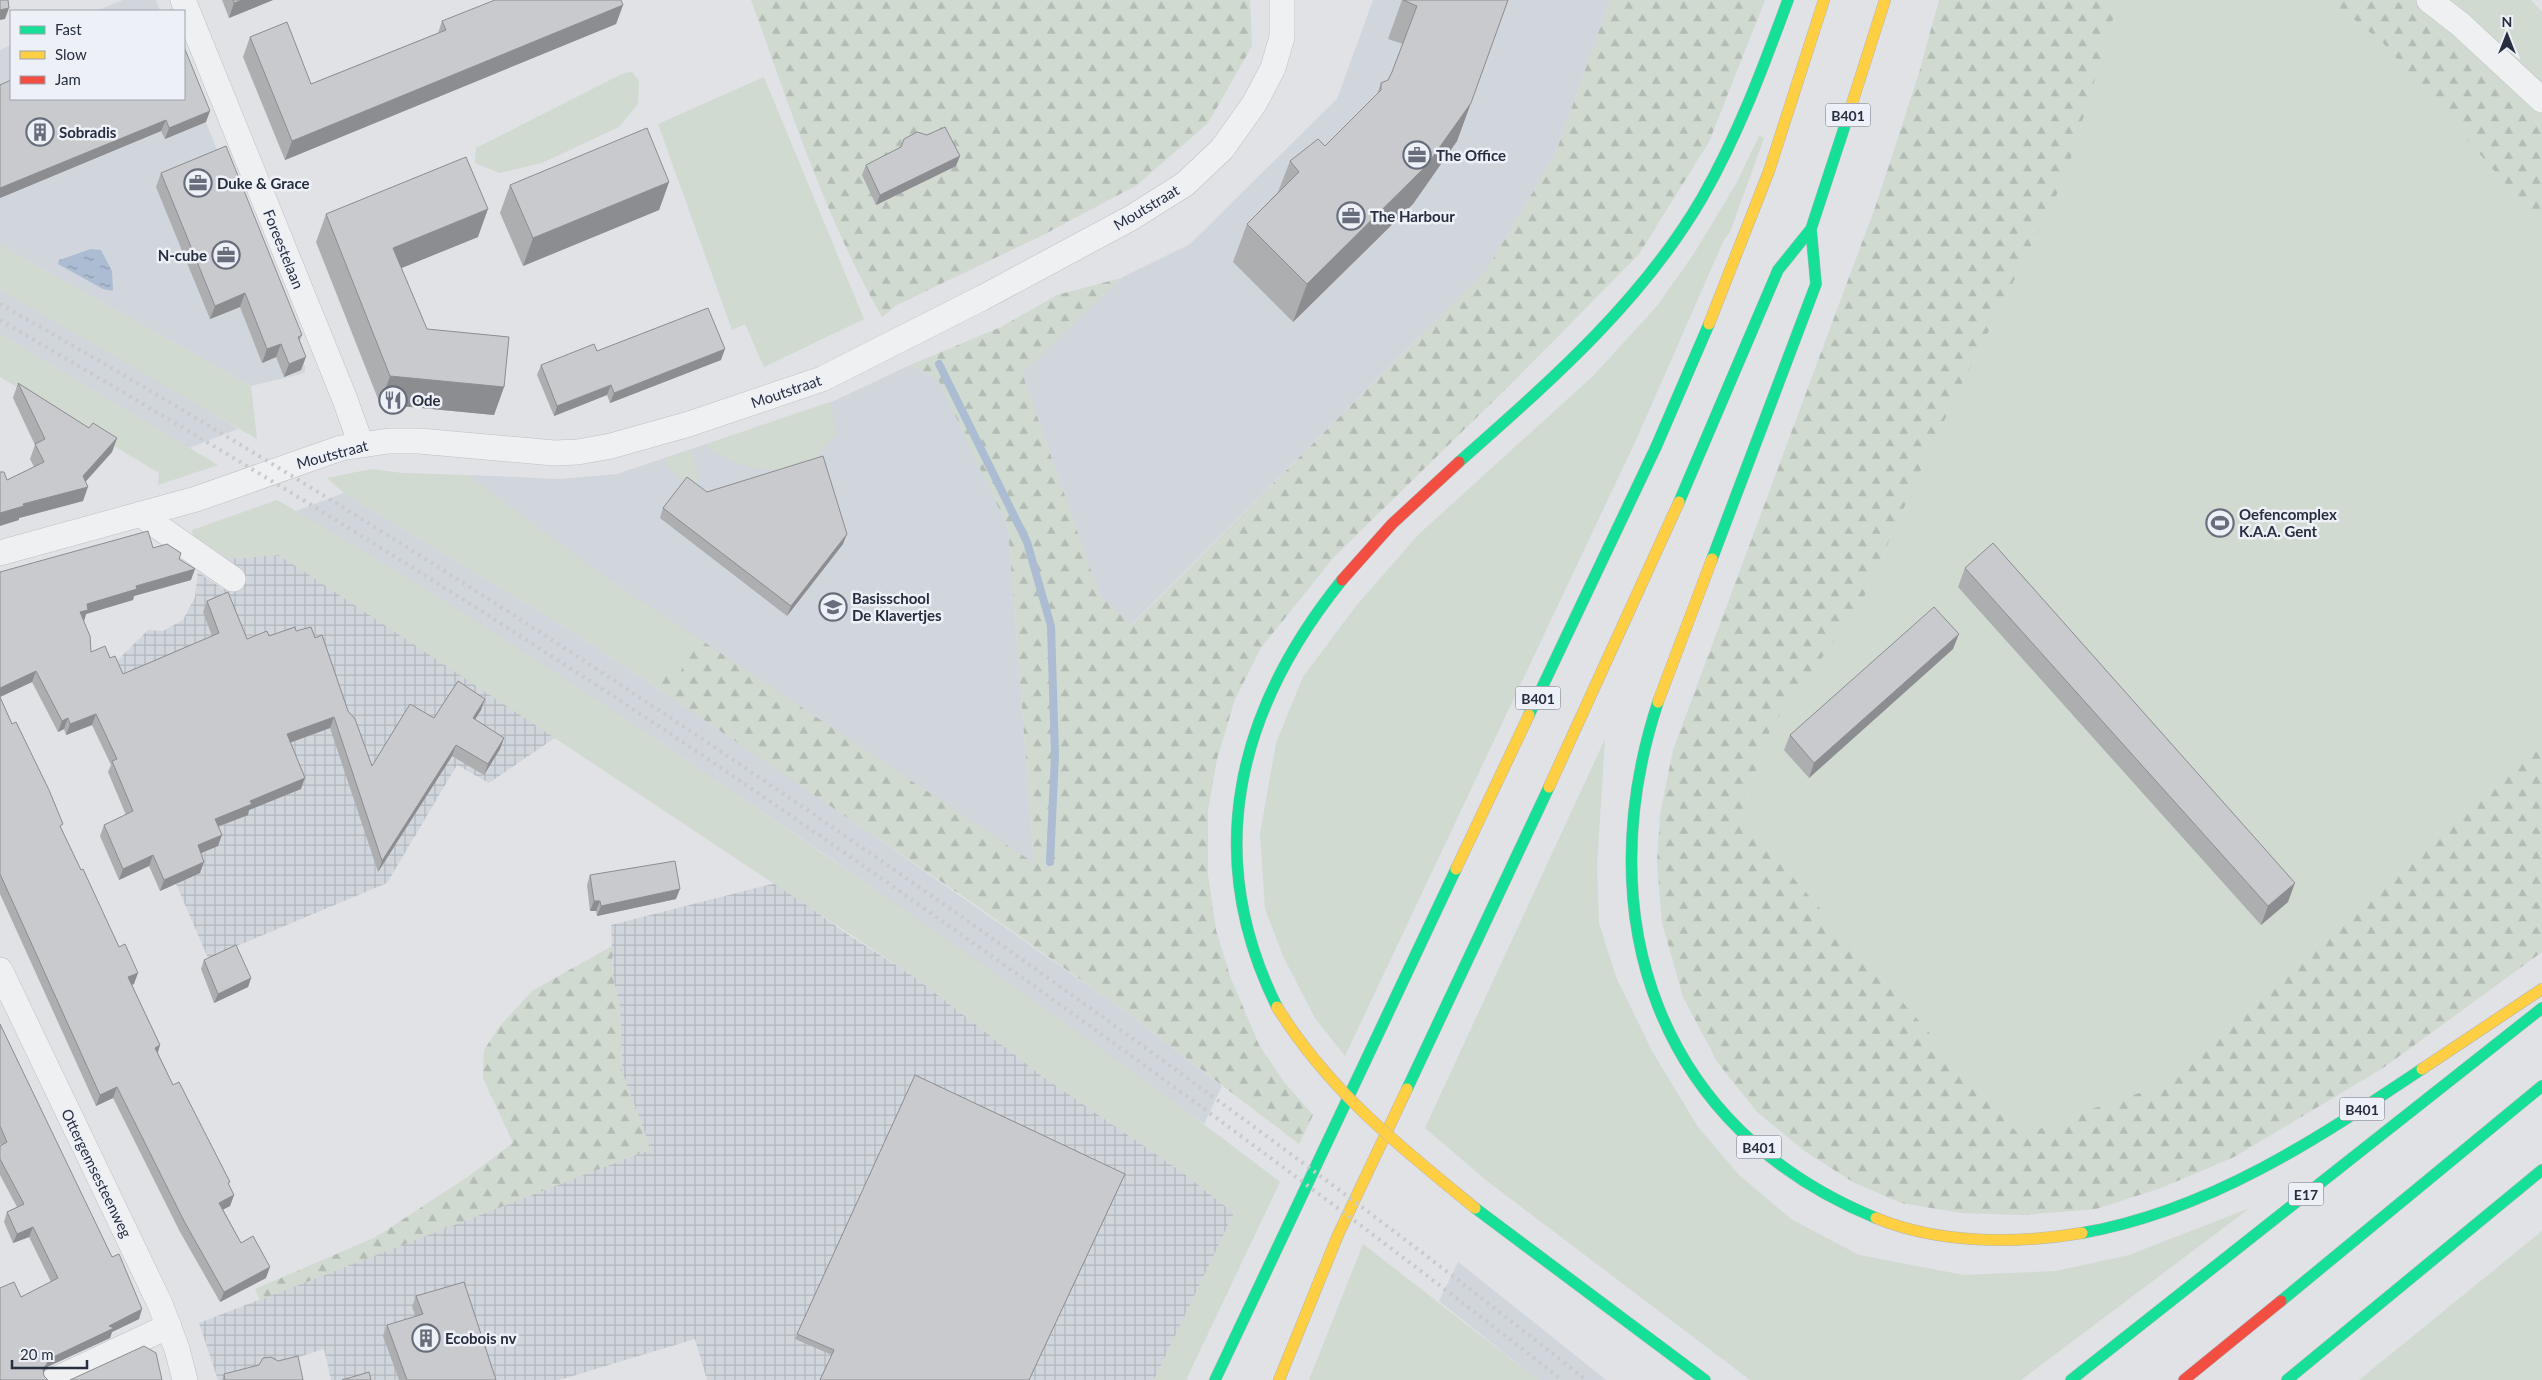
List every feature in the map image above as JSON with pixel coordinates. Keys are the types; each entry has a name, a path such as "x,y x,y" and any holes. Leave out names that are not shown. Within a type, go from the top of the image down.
{"highway":[{"path":"1705,1380 1475,1208 1388,1138 1354,1106 1301,1044 1276,1007 1258,972 1244,924 1238,889 1236,852 1240,787 1259,716 1280,670 1308,626 1375,540 1426,490 1584,348 1661,258 1690,219 1722,162 1748,103 1788,0"},
{"name":"B401","path":"1215,1380 1622,519 1697,354 1742,245 1774,158 1824,0"},
{"name":"B401","path":"1280,1380 1338,1235 1489,917 1668,527 1778,270 1811,229 1885,0"},
{"name":"B401","path":"1811,229 1816,284 1675,657 1651,726 1635,789 1630,853 1638,933 1647,979 1665,1026 1703,1089 1744,1135 1794,1175 1845,1204 1894,1225 1950,1237 2003,1239 2068,1234 2130,1223 2194,1202 2261,1170 2331,1129 2475,1035 2522,1000 2542,990"},
{"name":"E17","path":"2071,1380 2542,1008"},
{"path":"2184,1380 2542,1086"},
{"path":"2287,1380 2542,1170"}],"street":[{"name":"Foreestelaan","path":"184,0 344,397 361,444"},
{"name":"Moutstraat","path":"0,553 196,499 298,461 361,444 419,441 554,453 578,452 611,446 689,424 822,379 999,289 1131,218 1185,184 1222,149 1254,104 1273,68 1282,37 1282,0"},
{"path":"2429,0 2460,24 2542,100"},
{"path":"140,514 233,578"},
{"name":"Ottergemsesteenweg","path":"0,970 169,1326 185,1380"},
{"path":"54,1380 169,1326"}],"shaded area":[{"path":"123,0 156,0 160,10 98,10"},
{"path":"1373,0 1610,0 1555,155 1487,269 1131,625 1100,596 1022,373 1121,278 1190,244 1337,99"},
{"path":"10,45 10,100 185,100 185,70 305,367 305,373 251,386 0,245 0,50"},
{"path":"0,290 166,384 238,429 189,448 0,334"},
{"name":"Basisschool De Klavertjes","path":"910,365 938,379 1008,528 1034,864 580,561 467,475 560,479 617,474 834,401"},
{"path":"344,493 570,630 768,762 1126,1012 1222,1086 1204,1124 836,862 663,744 495,634 296,511"},
{"path":"279,555 556,737 489,783 457,765 387,883 208,958 151,826 111,667 148,630 163,631 183,620 195,597 198,572 223,589 224,559"},
{"path":"776,883 847,934 916,978 1042,1076 1182,1172 1234,1213 1154,1380 707,1380 695,1339 559,1380 331,1380 324,1349 226,1380 218,1380 199,1323 651,1149 622,1072 620,1008 613,977 611,925"},
{"path":"1458,1262 1606,1380 1538,1380 1439,1301"}],"green space":[{"path":"751,0 1250,0 1252,46 1208,123 1137,185 1045,234 897,305 882,317 843,241 826,201"},
{"path":"1610,0 1765,0 1709,142 1639,254 1518,377 1334,557 1261,648 1235,699 1217,759 1208,810 1208,875 1216,930 1230,976 1259,1045 1284,1082 1313,1115 1299,1144 1126,1012 974,904 647,681 681,671 692,634 1034,863 1008,528 938,379 910,365 1001,327 1057,295 1121,278 1022,373 1100,596 1132,625 1487,269 1555,155"},
{"path":"1939,0 2119,0 2065,178 1934,441 1860,606 1771,727 1748,794 1745,823 2021,1137 2065,1118 2148,1090 2240,1017 2542,735 2542,952 2383,1068 2234,1157 2161,1188 2096,1209 2024,1215 1962,1213 1901,1203 1853,1182 1806,1152 1757,1112 1718,1063 1683,997 1662,923 1657,862 1660,815 1673,750 1876,205 1919,73"},
{"name":"Oefencomplex K.A.A. Gent","path":"2119,0 2330,0 2383,43 2504,182 2542,232 2542,735 2240,1017 2148,1090 2065,1118 2021,1137 1745,823 1748,794 1771,727 1860,606 1934,441 2065,178"},
{"path":"2330,0 2396,0 2446,40 2542,128 2542,232 2504,182 2383,43"},
{"path":"2396,0 2531,0 2542,12 2542,128 2446,40"},
{"path":"632,72 639,81 638,104 619,127 542,163 500,173 475,163 476,148 624,73"},
{"path":"764,77 864,319 764,367 745,324 732,330 658,124"},
{"path":"1759,136 1764,138 1730,232 1724,240 1636,440 1345,1056 1315,1018 1283,956 1265,909 1260,834 1276,743 1303,677 1356,606 1418,535 1594,375 1657,306 1693,255 1736,184"},
{"path":"0,245 251,386 257,439 0,290"},
{"path":"0,334 218,465 158,485 159,473 0,377"},
{"path":"830,402 838,435 825,445 817,458 811,461 783,470 758,469 739,464 709,449 707,444"},
{"path":"690,450 699,475 696,489 681,480 669,468 666,458"},
{"path":"371,469 403,473 467,475 610,581 692,634 681,671 647,681 570,630 344,493 327,478"},
{"path":"277,500 470,617 660,742 1035,1001 1158,1090 1280,1182 1186,1380 1154,1380 1234,1213 1182,1172 1042,1076 916,978 279,555 224,559 194,539 192,530"},
{"path":"1605,739 1597,865 1599,923 1616,977 1652,1051 1698,1127 1739,1175 1791,1219 1859,1255 1964,1275 2056,1271 2129,1255 2250,1208 2021,1380 1750,1380 1487,1181 1425,1128"},
{"path":"612,946 613,977 620,1008 622,1072 651,1149 260,1300 255,1289 376,1237 469,1176 513,1143 483,1078 484,1050 499,1027 532,991"},
{"path":"2542,1231 2542,1380 2359,1380"},
{"path":"1363,1244 1538,1380 1309,1380"}],"water":[{"path":"91,249 101,250 112,271 113,291 103,289 58,264 59,260"}],"building":[{"path":"0,0 8,0 9,8 0,10"},
{"path":"495,0 621,0 623,5 292,141 250,37 287,22 311,84 446,30 442,21"},
{"path":"1403,0 1508,0 1471,103 1427,165 1307,284 1247,224 1299,172 1290,161 1318,139 1325,146 1381,90 1381,83 1388,80 1417,6"},
{"path":"185,49 210,111 169,128 166,120 0,188 0,85 10,80 10,100 185,100"},
{"path":"945,127 960,156 880,195 866,165 901,147 904,139 917,132 927,135"},
{"path":"647,128 669,182 533,238 510,185"},
{"path":"226,146 302,335 298,337 306,357 289,364 281,344 267,349 245,293 215,306 161,173"},
{"path":"466,157 488,209 393,248 427,329 509,337 504,387 390,376 326,214"},
{"path":"708,308 725,349 614,393 611,385 557,406 541,365 594,344 597,351"},
{"path":"18,383 89,428 93,423 117,438 83,476 88,487 23,504 24,506 0,513 0,472 4,472 7,480 44,462 35,444 45,439"},
{"path":"823,456 847,534 791,606 663,508 687,477 707,492"},
{"path":"148,531 153,548 167,544 181,553 179,559 195,569 136,586 137,589 87,604 88,610 80,612 90,636 91,652 105,646 110,658 115,656 123,674 219,633 207,601 228,592 247,639 267,631 269,636 295,627 296,631 311,627 315,638 322,635 348,711 355,719 372,766 410,704 434,718 458,681 485,699 473,718 504,738 488,764 456,745 382,861 334,717 287,734 305,778 250,801 252,804 215,819 222,835 198,845 204,862 164,880 153,855 123,869 104,825 133,811 112,761 117,759 96,714 70,724 68,718 62,721 36,671 0,688 0,572"},
{"path":"1993,543 2295,883 2268,906 1965,568"},
{"path":"1934,607 1959,634 1814,763 1790,735"},
{"path":"0,697 12,724 16,722 49,790 63,824 60,826 81,870 83,869 119,947 125,944 138,973 128,977 160,1045 155,1048 173,1085 179,1082 230,1182 228,1183 234,1195 219,1203 241,1243 253,1236 270,1267 224,1292 184,1221 117,1087 100,1095 0,874"},
{"path":"675,861 680,889 601,906 600,901 594,901 590,875"},
{"path":"236,945 251,978 218,994 204,960"},
{"path":"0,1024 112,1257 119,1254 142,1309 109,1326 114,1328 51,1358 43,1369 44,1376 48,1380 0,1380 0,1288 14,1282 21,1297 58,1278 33,1227 17,1234 7,1212 24,1204 0,1159 0,1146 7,1142 0,1126"},
{"path":"915,1075 1125,1174 1029,1380 820,1380 834,1350 797,1334"},
{"name":"Ecobois nv","path":"464,1282 496,1380 407,1380 387,1325 423,1314 416,1296"},
{"path":"144,1346 156,1353 162,1380 70,1380"},
{"path":"298,1356 303,1380 225,1380 224,1374 259,1365 263,1358 271,1357 278,1361"},
{"path":"369,1372 371,1380 342,1380"}],"waterway":[{"path":"939,364 1027,542 1051,626 1055,755 1050,862"}],"railway":[{"path":"0,304 245,448 487,598 606,675 842,834 1197,1085 1432,1260 1586,1380"},
{"path":"0,320 352,530 610,694 711,761 959,933 1188,1097 1339,1209 1562,1380"}],"traffic: fast":[{"path":"1459,462 1591,340 1622,307 1678,236 1702,198 1727,150 1759,76 1788,0"},
{"path":"1679,502 1778,270 1811,229 1848,116"},
{"path":"1712,559 1816,284 1811,229"},
{"path":"1529,715 1656,447 1709,324"},
{"path":"1277,1007 1254,950 1240,894 1237,839 1242,784 1256,731 1277,680 1306,629 1342,580"},
{"path":"1658,702 1638,783 1631,861 1638,937 1659,1008 1693,1073 1740,1130 1801,1179 1876,1218"},
{"path":"1407,1089 1549,787"},
{"path":"1215,1380 1456,869"},
{"path":"2071,1380 2542,1008"},
{"path":"2082,1233 2129,1223 2174,1208 2218,1190 2302,1146 2422,1069"},
{"path":"2281,1301 2542,1086"},
{"path":"2287,1380 2542,1170"},
{"path":"1475,1208 1705,1380"}],"traffic: slow":[{"path":"1709,324 1769,171 1824,0"},
{"path":"1848,116 1885,0"},
{"path":"1549,787 1679,502"},
{"path":"1658,702 1712,559"},
{"path":"1456,869 1529,715"},
{"path":"2422,1069 2542,989"},
{"path":"1277,1007 1297,1037 1342,1091 1419,1162 1475,1208"},
{"path":"1279,1380 1338,1235 1407,1089"},
{"path":"1876,1218 1900,1227 1925,1233 1978,1239 2031,1239 2082,1233"}],"traffic: jam":[{"path":"1342,580 1392,524 1459,462"},
{"path":"2184,1380 2281,1301"}],"place":[{"name":"Sobradis","path":"40,132"},
{"name":"The Office","path":"1417,155"},
{"name":"Duke & Grace","path":"198,183"},
{"name":"The Harbour","path":"1351,216"},
{"name":"N-cube","path":"226,255"},
{"name":"Ode","path":"393,400"},
{"name":"Oefencomplex K.A.A. Gent","path":"2220,523"},
{"name":"Basisschool De Klavertjes","path":"833,607"},
{"name":"Ecobois nv","path":"426,1338"}]}
